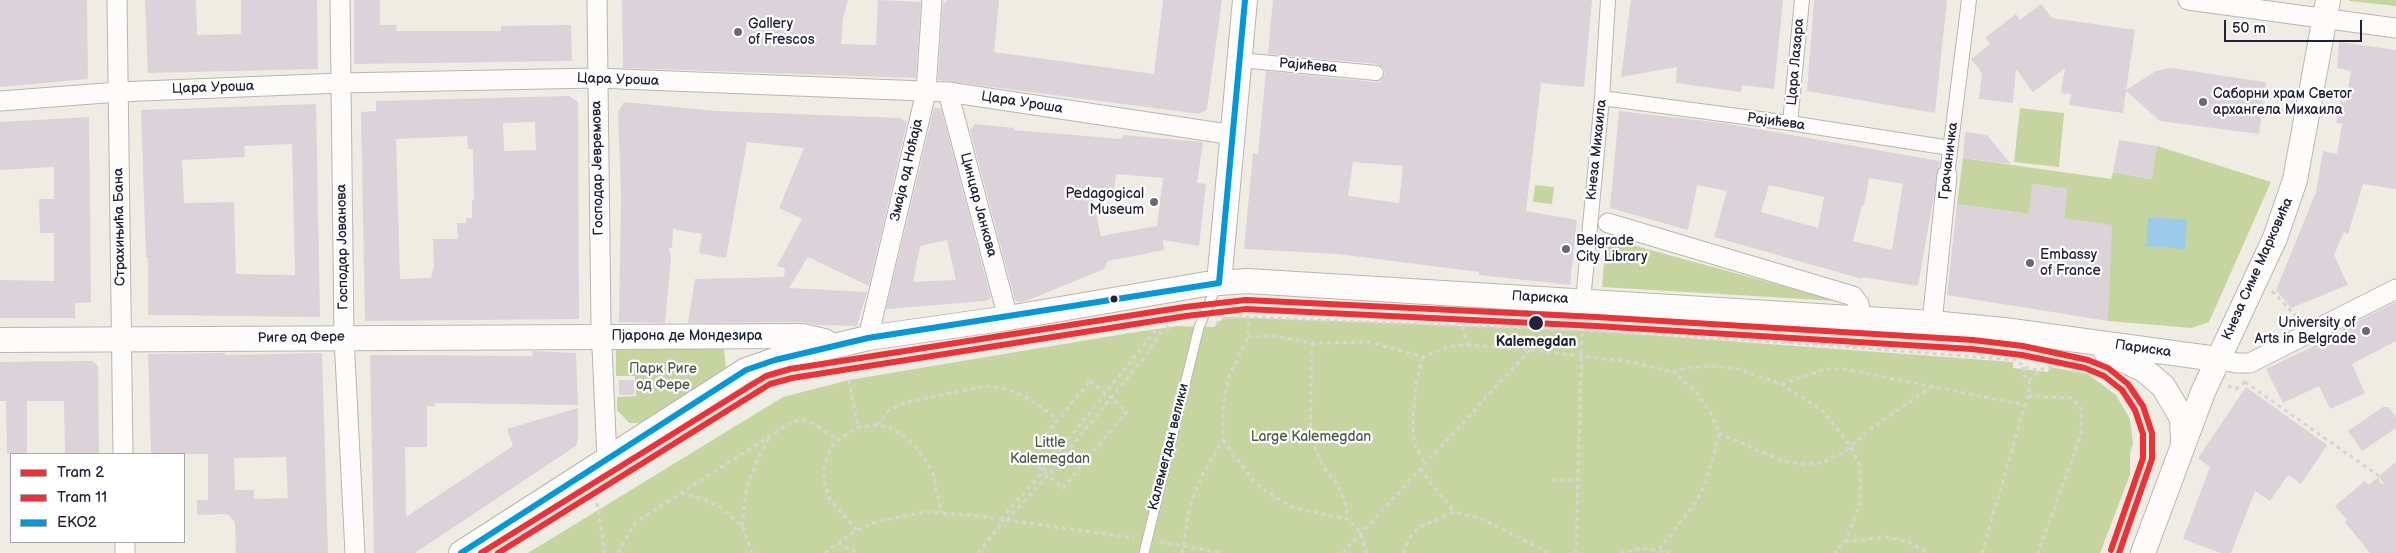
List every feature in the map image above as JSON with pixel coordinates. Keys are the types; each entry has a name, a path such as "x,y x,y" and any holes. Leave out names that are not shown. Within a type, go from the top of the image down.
{"street":[{"name":"Страхињића Бана","path":"117,0 123,453"},
{"name":"Господар Јованова","path":"340,0 344,338 355,553"},
{"name":"Господар Јевремова","path":"597,0 596,78 602,336"},
{"name":"Змаја од Ноћаја","path":"868,338 926,92 932,0"},
{"path":"1218,283 1234,135 1245,0"},
{"name":"Кнеза Михаила","path":"1583,301 1602,98 1608,0"},
{"name":"Цара Лазара","path":"1790,123 1802,0"},
{"name":"Грачаничка","path":"1932,323 1950,148 1969,0"},
{"path":"2188,0 2326,9 2396,28"},
{"name":"Кнеза Симе Марковића","path":"2217,359 2275,238 2296,180 2326,9"},
{"name":"Рајићева","path":"1240,60 1376,73"},
{"name":"Цара Уроша","path":"0,101 118,92 341,82 596,78 948,92 1234,135"},
{"name":"Цинцар Јанкова","path":"948,92 1008,318"},
{"name":"Рајићева","path":"1602,98 1790,123 1950,148"},
{"path":"1608,223 1853,296 1859,304 1862,319"},
{"name":"Париска","path":"1218,283 1247,281 1932,323 2081,349 2217,359"},
{"name":"Пјарона де Мондезира","path":"461,553 746,370 776,360 868,338 1008,318 1218,283"},
{"path":"2144,553 2183,444 2217,359 2236,364 2250,363 2396,289"},
{"name":"Риге од Фере","path":"0,340 602,336"},
{"name":"Пјарона де Мондезира","path":"607,459 602,336 802,336 824,341 833,346"},
{"path":"2081,349 2127,361 2154,377 2167,393 2182,418 2183,444"}],"lane":[{"name":"Калемегдан велики","path":"1144,553 1199,327 1218,283"}],"path":[{"path":"2263,108 2294,110"},
{"path":"2272,291 2299,318 2306,334"},
{"path":"1199,327 1214,327 1223,318 1249,318 1462,327 1538,328 1811,344 2018,360 2023,367 2023,374 2029,380 2029,392 1982,553"},
{"path":"1182,553 1190,506 1202,475 1223,440 1223,408 1228,379 1248,337 1249,318"},
{"path":"1462,327 1468,345"},
{"path":"1004,520 1048,475 1145,357 1162,330"},
{"path":"1576,553 1582,331"},
{"path":"978,553 1155,332"},
{"path":"1248,337 1273,336 1312,343 1370,342 1423,357 1450,346 1468,345 1531,350 1634,362 1672,372 1697,394 1710,412 1719,432 1712,464 1703,488 1662,551"},
{"path":"1312,343 1310,437 1323,466 1338,486 1345,502 1348,519 1361,533 1366,553"},
{"path":"2023,367 2038,370 2081,349"},
{"path":"1343,553 1531,350"},
{"path":"1423,357 1416,383 1413,426 1414,443 1425,463"},
{"path":"1672,372 1691,366 1738,369 1781,384 1823,411 1851,446 1859,464 1860,503 1854,525 1835,553"},
{"path":"1781,384 1826,369 1844,370 2025,405"},
{"path":"2029,380 2035,377 2038,370"},
{"path":"849,380 858,427"},
{"path":"1090,381 1111,398 1127,411 1063,488 1027,457 1090,381"},
{"path":"2246,382 2395,486"},
{"path":"877,425 889,410 907,402 986,386 1007,389 1029,399 1058,419"},
{"path":"1719,432 1783,461 1804,464 1834,459 1873,427 1930,388"},
{"path":"2028,396 2072,398 2078,404 2082,416 2080,435 2038,553"},
{"path":"618,553 635,524 792,422 803,420 828,431 838,440"},
{"path":"857,530 830,500 824,481 824,465 838,440 858,427 877,425 901,434 918,449 933,473 941,512"},
{"path":"752,553 742,526 746,492 756,464 769,437"},
{"path":"1223,440 1256,483 1273,496 1294,508 1348,519"},
{"path":"1420,469 1454,512 1482,519 1547,553"},
{"path":"2370,487 2381,477"},
{"path":"1552,480 1577,480"},
{"path":"681,493 703,499 721,508 742,526"},
{"path":"597,503 605,553"},
{"path":"824,553 857,530 879,521 906,514 941,512 1147,540 1223,553"},
{"path":"1403,553 1410,537 1420,527 1454,512"},
{"path":"1844,542 1886,537 1909,542 1928,553"},
{"path":"838,542 858,553"},
{"path":"1620,553 1642,548 1674,553"}],"green space":[{"path":"2396,0 2396,6 2349,1"},
{"path":"2020,108 2064,113 2059,167 2014,162"},
{"path":"2157,146 2271,182 2209,322 2192,328 2108,321 2064,218 2067,189 2033,184 2029,214 1957,204 1963,158 2111,179 2113,172 2151,179"},
{"path":"1535,185 1554,187 1552,204 1533,202"},
{"path":"1606,238 1838,301 1602,287"},
{"name":"Kalemegdan","path":"1223,318 1594,331 2013,362 2013,368 2048,372 2050,367 2088,374 2116,395 2130,419 2133,444 2130,453 2130,475 2100,553 528,553 783,397 849,380 1130,333 1178,326 1214,327"},
{"name":"Парк Риге од Фере","path":"724,348 726,370 642,423 629,423 617,410 617,397 636,396 635,376 616,376 616,350"}],"water":[{"path":"2148,217 2187,220 2185,249 2146,246"}],"building":[{"path":"0,0 87,0 88,79 0,87"},
{"path":"145,0 196,0 197,35 241,34 241,0 317,0 318,69 148,73"},
{"path":"354,0 380,0 380,25 397,25 396,31 501,31 501,26 571,25 572,61 354,64"},
{"path":"622,0 848,0 843,18 841,44 876,45 878,0 921,2 916,78 623,68"},
{"path":"946,0 999,0 994,52 1154,74 1163,0 1222,0 1207,109 1200,114 938,80 943,3 946,3"},
{"path":"1273,0 1592,0 1584,87 1541,83 1526,211 1577,220 1570,285 1479,275 1479,272 1338,254 1244,249 1253,153 1258,154 1266,71 1375,82 1380,81 1385,74 1384,69 1377,64 1268,54","holes":["1353,162 1403,166 1399,203 1348,196"]},
{"path":"1631,0 1783,0 1774,89 1742,85 1741,92 1676,83 1677,67 1621,77"},
{"path":"1814,0 1947,0 1935,113 1807,91"},
{"path":"2041,4 2052,18 2135,30 2126,90 2156,71 2171,68 2265,82 2259,134 2160,121 2126,91 2123,113 2069,105 2071,94 2061,93 2065,68 2033,92 2016,69 2013,103 1979,99 1982,73 1971,59 1990,44 1985,38 2016,14 2020,20"},
{"path":"2339,42 2396,50 2396,189 2363,184 2348,234 2344,232 2334,255 2348,285 2291,308 2276,290 2316,192 2323,151 2337,154 2342,124 2336,123 2340,101 2346,102 2351,71 2337,68"},
{"path":"569,96 578,102 579,319 365,321 361,112 376,111 376,101","holes":["535,122 536,150 504,151 503,123","467,136 468,149 473,149 474,200 472,200 472,218 466,218 466,223 457,223 458,239 433,239 434,266 431,278 400,279 396,139"]},
{"path":"624,102 717,111 900,118 907,122 869,286 808,257 789,288 867,292 857,326 817,325 802,322 688,323 695,279 784,277 785,268 777,266 802,219 779,208 804,148 747,142 726,258 699,253 702,234 673,229 672,248 669,248 671,258 665,323 619,322 621,194 618,112"},
{"path":"316,104 320,317 148,315 148,257 146,257 141,110","holes":["292,144 295,275 236,274 234,202 184,203 182,160 245,157 244,146"]},
{"path":"934,108 941,108 991,298 986,301 886,309","holes":["947,240 956,280 913,282 920,246"]},
{"path":"1619,111 1723,123 1940,161 1918,286 1862,277 1862,279 1714,237 1727,191 1697,185 1688,230 1610,208","holes":["1869,178 1903,184 1892,250 1853,241 1862,205 1864,206","1769,185 1824,197 1818,228 1761,212"]},
{"path":"89,117 91,302 75,303 75,318 0,318 0,280 54,281 54,233 40,233 39,199 54,199 54,167 0,170 0,122"},
{"path":"975,124 1014,128 1014,130 1122,139 1123,135 1203,142 1197,183 1206,184 1199,246 1163,240 1164,250 1108,261 1104,269 1026,301 1018,302 1015,300 970,130","holes":["1116,174 1163,178 1157,226 1101,236 1090,188 1114,190"]},
{"path":"1965,132 1987,135 2011,164 1963,158"},
{"path":"2119,140 2157,146 2152,179 2113,172"},
{"name":"Embassy of France","path":"2032,184 2067,189 2064,218 2112,225 2108,321 1947,295 1957,204 2029,214"},
{"path":"2396,302 2396,341 2352,364 2365,393 2330,409 2319,386 2283,403 2266,369 2343,332 2342,329"},
{"path":"533,351 576,353 578,405 435,403 435,406 427,406 427,447 405,447 406,517 513,446 507,429 578,408 578,439 576,446 415,553 374,553 370,355 532,356"},
{"path":"322,353 328,553 236,553 235,522 227,514 197,515 197,500 208,500 208,454 151,453 148,354","holes":["286,457 288,498 254,499 254,490 235,490 234,458"]},
{"path":"92,361 98,366 99,453 65,453 64,401 27,401 27,453 7,454 6,401 0,401 0,362"},
{"path":"619,380 634,380 634,395 619,395"},
{"path":"2246,387 2327,445 2301,484 2288,475 2270,501 2255,491 2231,553 2221,553 2183,539 2210,467 2198,458"},
{"path":"2383,407 2389,407 2396,417 2396,428 2362,451 2348,431"},
{"path":"2396,462 2396,553 2370,553 2345,522 2347,520 2335,506 2365,481 2368,485 2376,479 2385,486 2379,476"}],"tram line":[{"name":"2","path":"481,553 766,376 790,369 1185,307 1246,300 1596,317 1973,340 2023,346 2088,360 2108,368 2128,384 2143,406 2152,433 2152,459 2119,553"},
{"name":"11","path":"498,553 770,384 792,378 1186,316 1246,309 1596,326 1972,349 2022,355 2085,368 2104,376 2122,390 2135,410 2143,434 2143,458 2111,550"}],"transit line":[{"name":"EKO2","path":"1219,283 1245,0"},
{"name":"EKO2","path":"461,553 746,370 775,360 868,338 1219,283"}],"place":[{"name":"Gallery of Frescos","path":"738,32"},
{"name":"Саборни храм Светог архангела Михаила","path":"2203,102"},
{"name":"Pedagogical Museum","path":"1154,202"},
{"name":"Belgrade City Library","path":"1566,249"},
{"name":"Embassy of France","path":"2030,263"},
{"name":"Kalemegdan","path":"1536,323"},
{"name":"University of Arts in Belgrade","path":"2366,331"}],"park label":[{"name":"Large Kalemegdan","path":"1311,437"},
{"name":"Little Kalemegdan","path":"1050,452"}]}
